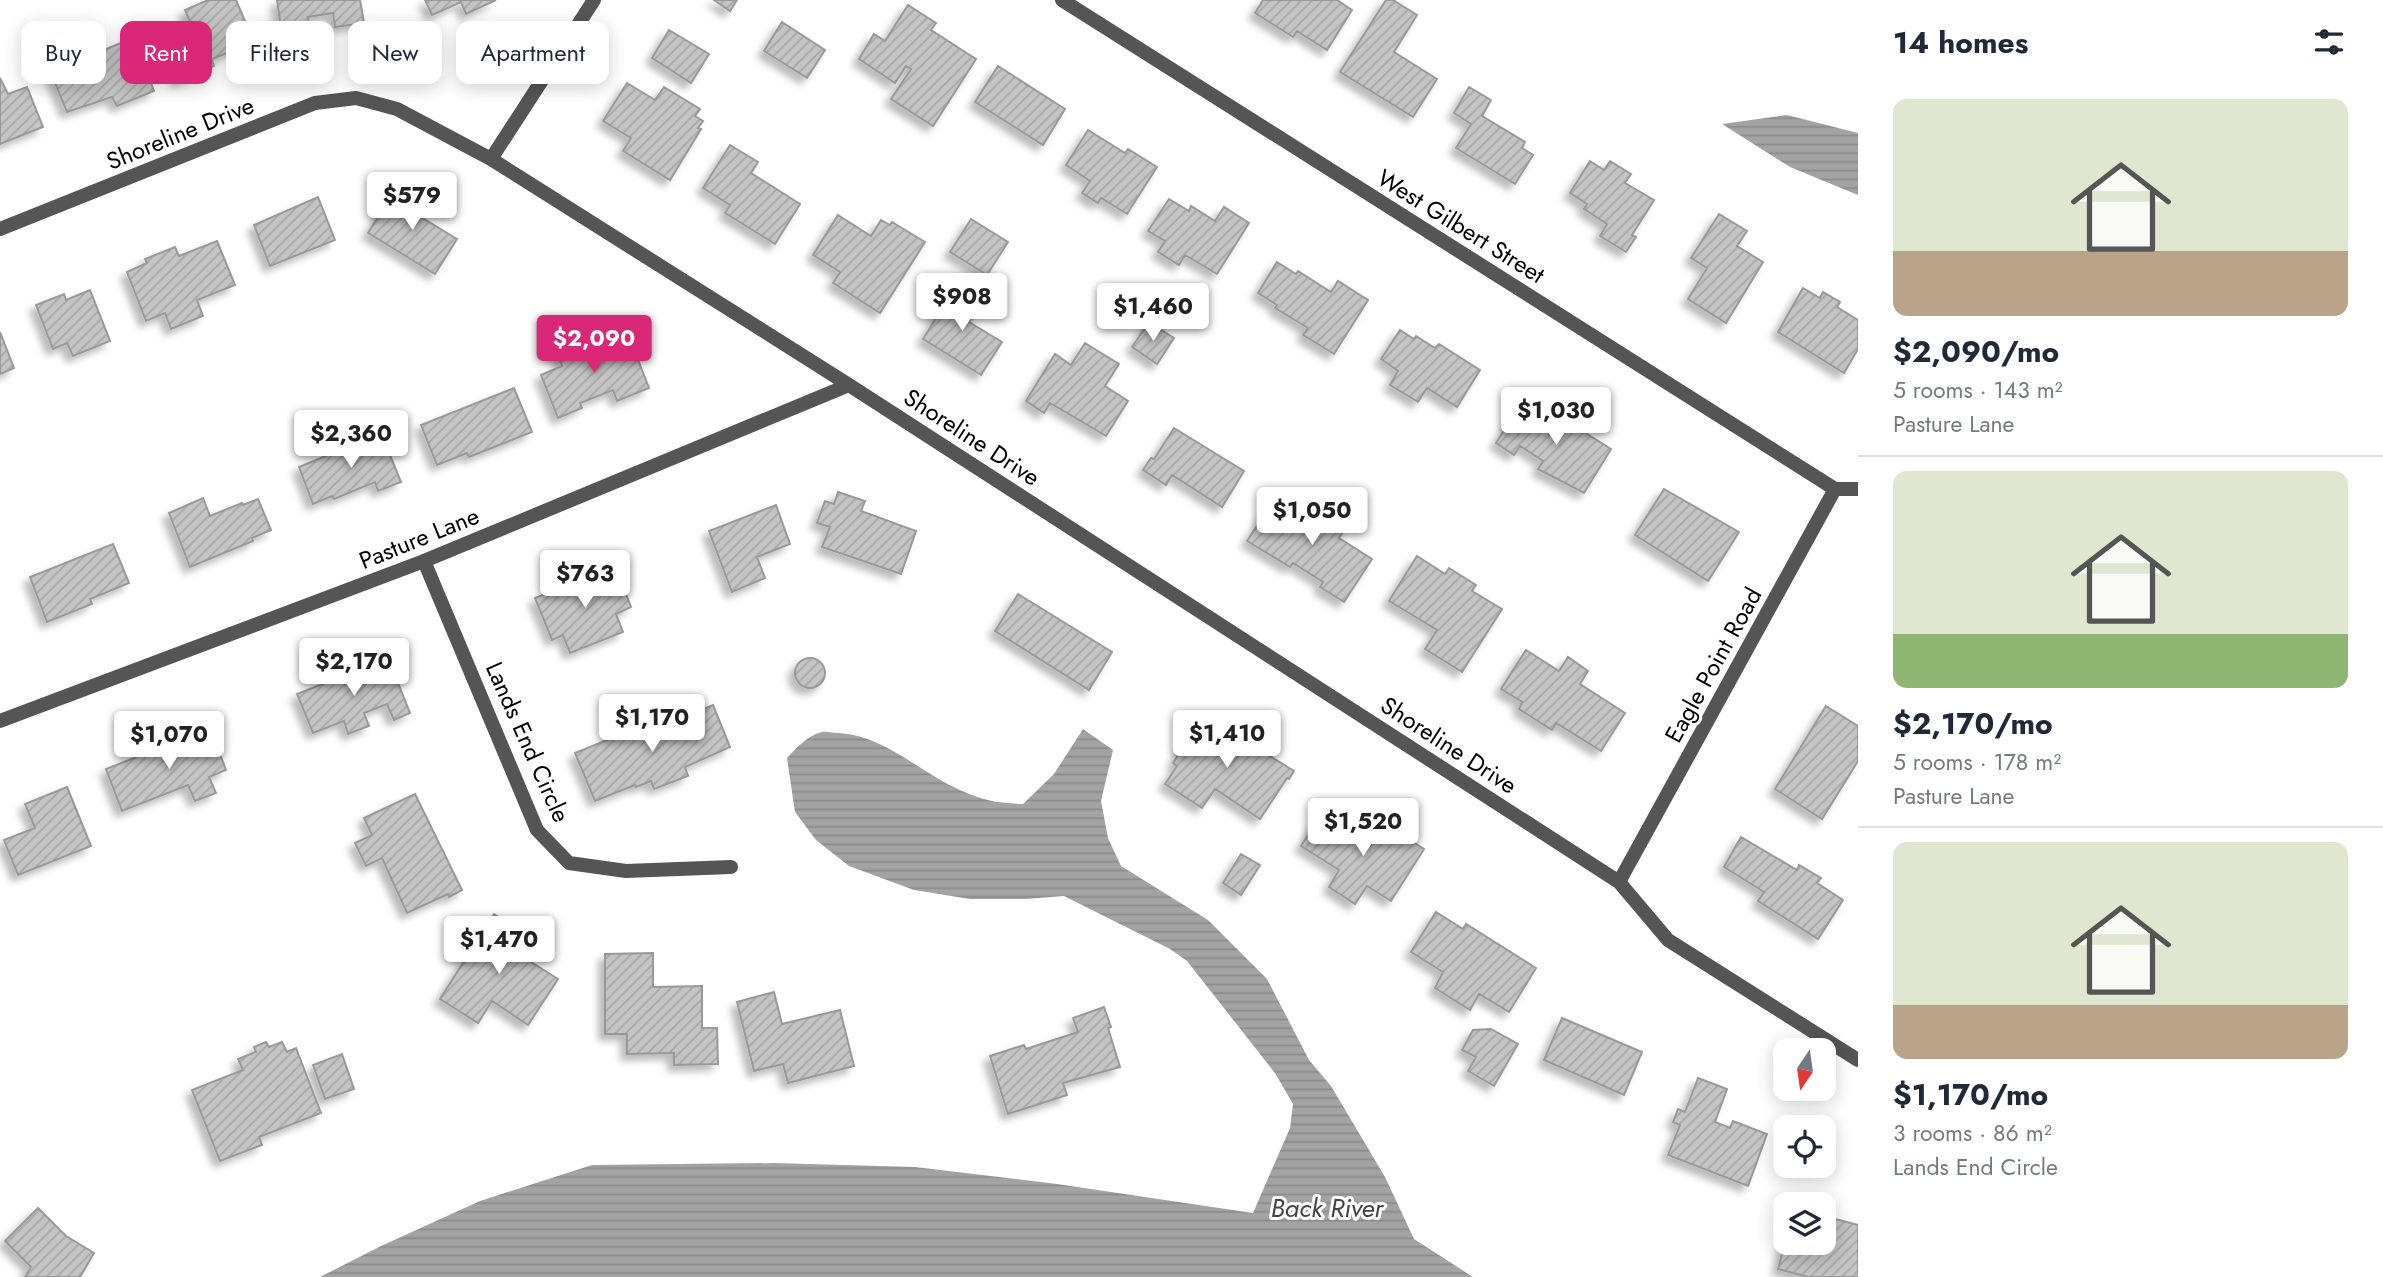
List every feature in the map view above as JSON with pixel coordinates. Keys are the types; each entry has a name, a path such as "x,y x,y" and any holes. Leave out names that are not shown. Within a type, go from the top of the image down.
{"street":[{"path":"491,159 594,0"},
{"name":"West Gilbert Street","path":"1062,0 1835,489"},
{"name":"Shoreline Drive","path":"0,229 316,103 356,98 397,109 491,159 849,385 1619,882 1668,940 1858,1060"},
{"name":"Pasture Lane","path":"0,721 424,561 849,385"},
{"path":"1835,489 1858,489"},
{"name":"Eagle Point Road","path":"1619,882 1835,489"},
{"name":"Lands End Circle","path":"424,561 537,830 569,863 626,871 731,867"}],"water":[{"path":"1787,115 1858,133 1858,195 1790,167 1722,124"},
{"name":"Back River","path":"1083,729 1113,750 1101,801 1108,838 1121,866 1208,920 1267,979 1309,1060 1331,1086 1385,1177 1414,1239 1473,1277 320,1277 480,1201 592,1165 774,1163 915,1167 1057,1184 1253,1213 1290,1128 1293,1104 1275,1073 1187,961 1170,949 1064,896 970,899 914,890 849,866 816,840 795,812 787,758 807,739 822,732 855,735 871,740 976,797 1023,804 1054,774"}],"building":[{"path":"208,0 236,0 245,21 226,21 226,53 212,59 212,21 190,21 185,10"},
{"path":"277,0 360,0 364,21 348,21 348,25 335,27 333,13 308,17 309,21 280,21"},
{"path":"425,0 496,0 466,14 461,2 432,15"},
{"path":"714,0 737,0 730,11"},
{"path":"1263,0 1337,0 1352,10 1327,50 1297,31 1293,37 1255,13"},
{"path":"1386,0 1393,0 1417,15 1394,52 1437,79 1413,117 1340,72"},
{"path":"908,5 936,23 931,30 976,59 933,126 891,99 911,69 906,66 895,83 859,59 874,34 885,41"},
{"path":"782,22 825,50 807,78 764,51"},
{"path":"669,30 709,54 691,83 652,58"},
{"path":"120,43 120,84 151,84 154,91 117,106 112,97 67,112 55,84 106,84 106,49"},
{"path":"998,66 1065,109 1043,145 975,102"},
{"path":"0,78 8,94 27,87 43,127 0,144"},
{"path":"627,83 655,100 664,87 700,109 695,116 703,121 698,128 701,129 670,180 623,151 631,138 603,121"},
{"path":"1469,87 1491,100 1482,116 1525,142 1522,148 1533,155 1515,184 1456,148 1471,124 1454,113"},
{"path":"1088,130 1125,153 1128,149 1157,167 1127,214 1101,198 1098,203 1082,193 1090,181 1066,165"},
{"path":"730,145 758,162 751,173 800,204 775,244 725,213 730,205 703,188"},
{"path":"1590,161 1604,170 1610,161 1631,174 1625,183 1654,200 1632,235 1636,237 1626,252 1600,236 1607,224 1584,209 1587,204 1570,193"},
{"path":"397,186 424,203 416,214 457,239 435,274 368,233"},
{"path":"318,197 335,240 270,266 254,225"},
{"path":"1169,199 1189,211 1191,206 1215,221 1224,207 1249,223 1217,274 1185,255 1179,265 1158,252 1165,241 1148,231"},
{"path":"1719,214 1747,231 1737,246 1763,262 1726,323 1688,299 1707,268 1691,258"},
{"path":"838,215 871,236 881,220 890,225 892,222 925,242 880,313 833,283 840,272 813,255"},
{"path":"971,219 1008,242 987,275 950,252"},
{"path":"217,241 235,285 197,300 203,316 171,329 165,313 146,321 127,272 147,263 145,259 175,247 179,256"},
{"path":"1277,262 1296,274 1298,271 1331,292 1338,281 1368,300 1334,354 1303,335 1308,328 1275,308 1277,305 1258,293"},
{"path":"955,287 980,303 969,322 1002,342 981,375 923,339"},
{"path":"1803,288 1820,298 1823,292 1840,302 1837,307 1858,320 1858,349 1844,373 1778,332"},
{"path":"90,290 110,341 73,356 67,343 53,349 36,305 64,294 66,300"},
{"path":"1149,322 1174,338 1157,364 1132,347"},
{"path":"1400,330 1435,348 1439,344 1480,370 1457,407 1427,388 1418,402 1390,385 1398,371 1381,359"},
{"path":"0,332 14,368 0,374"},
{"path":"628,334 649,388 617,401 613,390 580,403 582,408 558,418 541,375 562,366 556,351 575,344 578,353"},
{"path":"1085,343 1119,364 1105,386 1128,401 1106,436 1050,403 1044,413 1026,401 1055,354 1071,365"},
{"path":"514,388 532,432 469,457 467,453 437,465 421,425"},
{"path":"1543,406 1611,449 1584,493 1538,469 1543,461 1520,446 1514,455 1496,443 1517,410 1534,420"},
{"path":"1174,428 1244,471 1222,507 1172,475 1166,485 1143,470 1151,458 1154,459"},
{"path":"381,433 401,482 378,491 375,482 334,499 332,496 313,504 299,467"},
{"path":"1664,489 1739,532 1708,581 1635,535"},
{"path":"838,492 865,501 861,511 916,531 901,574 822,547 830,527 817,523 825,501 834,504"},
{"path":"203,498 210,516 258,499 271,530 252,538 253,541 190,567 169,513"},
{"path":"1275,498 1311,520 1320,506 1348,524 1339,538 1372,559 1344,602 1320,587 1323,582 1293,563 1290,567 1247,541"},
{"path":"776,505 790,544 757,557 765,578 732,592 709,531"},
{"path":"113,544 129,583 90,599 92,604 47,622 30,577"},
{"path":"1417,556 1445,574 1449,568 1476,585 1472,591 1502,609 1462,672 1425,649 1437,630 1389,601"},
{"path":"615,566 631,607 616,614 623,632 570,653 563,635 552,640 535,598"},
{"path":"1018,594 1112,652 1089,690 995,631"},
{"path":"1526,650 1559,671 1568,657 1588,671 1580,684 1625,713 1601,751 1556,723 1552,730 1519,709 1522,702 1501,689"},
{"path":"388,658 410,713 394,720 387,704 364,713 369,726 348,734 344,721 313,733 297,694"},
{"path":"810,658 821,662 825,673 821,684 810,688 799,684 795,673 799,662"},
{"path":"713,705 730,747 685,767 688,776 654,789 651,781 636,787 635,785 595,801 575,753 639,727 642,734"},
{"path":"1826,706 1858,726 1858,761 1822,819 1775,789"},
{"path":"1204,715 1294,771 1260,819 1215,789 1202,808 1165,784 1177,766 1173,763"},
{"path":"210,728 226,770 209,777 216,793 195,801 188,785 122,811 106,769"},
{"path":"67,787 91,846 18,875 4,840 35,828 25,804"},
{"path":"415,794 462,890 407,913 382,858 366,866 355,843 372,835 364,818"},
{"path":"1322,813 1370,844 1383,823 1424,849 1391,901 1367,886 1355,904 1329,887 1339,870 1301,846"},
{"path":"1741,837 1797,870 1799,865 1821,878 1817,883 1843,900 1818,939 1758,901 1764,892 1724,867"},
{"path":"1241,854 1260,865 1241,895 1223,883"},
{"path":"1436,912 1463,929 1466,924 1536,968 1509,1012 1479,994 1470,1010 1435,988 1443,972 1411,952"},
{"path":"494,914 531,937 520,955 558,979 528,1025 492,1001 478,1023 440,999"},
{"path":"653,953 653,987 702,986 702,1028 717,1028 718,1064 674,1065 674,1053 627,1054 627,1034 605,1034 605,954"},
{"path":"774,992 782,1024 840,1010 854,1066 788,1083 783,1064 754,1071 737,1002"},
{"path":"1104,1007 1120,1067 1063,1083 1067,1095 1008,1114 990,1056 1024,1045 1026,1049 1078,1032 1073,1018"},
{"path":"1562,1018 1642,1052 1624,1095 1544,1060"},
{"path":"1491,1029 1518,1044 1494,1086 1468,1071 1476,1057 1462,1050 1473,1030"},
{"path":"266,1042 269,1047 282,1042 287,1052 296,1048 321,1113 259,1137 262,1145 220,1161 192,1090 243,1070 238,1059 256,1052 254,1047"},
{"path":"342,1054 354,1089 325,1099 313,1065"},
{"path":"1698,1078 1727,1089 1715,1122 1730,1128 1733,1121 1767,1134 1748,1186 1668,1155 1680,1125 1673,1122 1678,1109 1685,1112"},
{"path":"38,1208 66,1236 94,1253 80,1277 25,1277 31,1267 5,1241"},
{"path":"1836,1219 1858,1225 1858,1277 1808,1277 1778,1269 1782,1255 1836,1255"}]}
